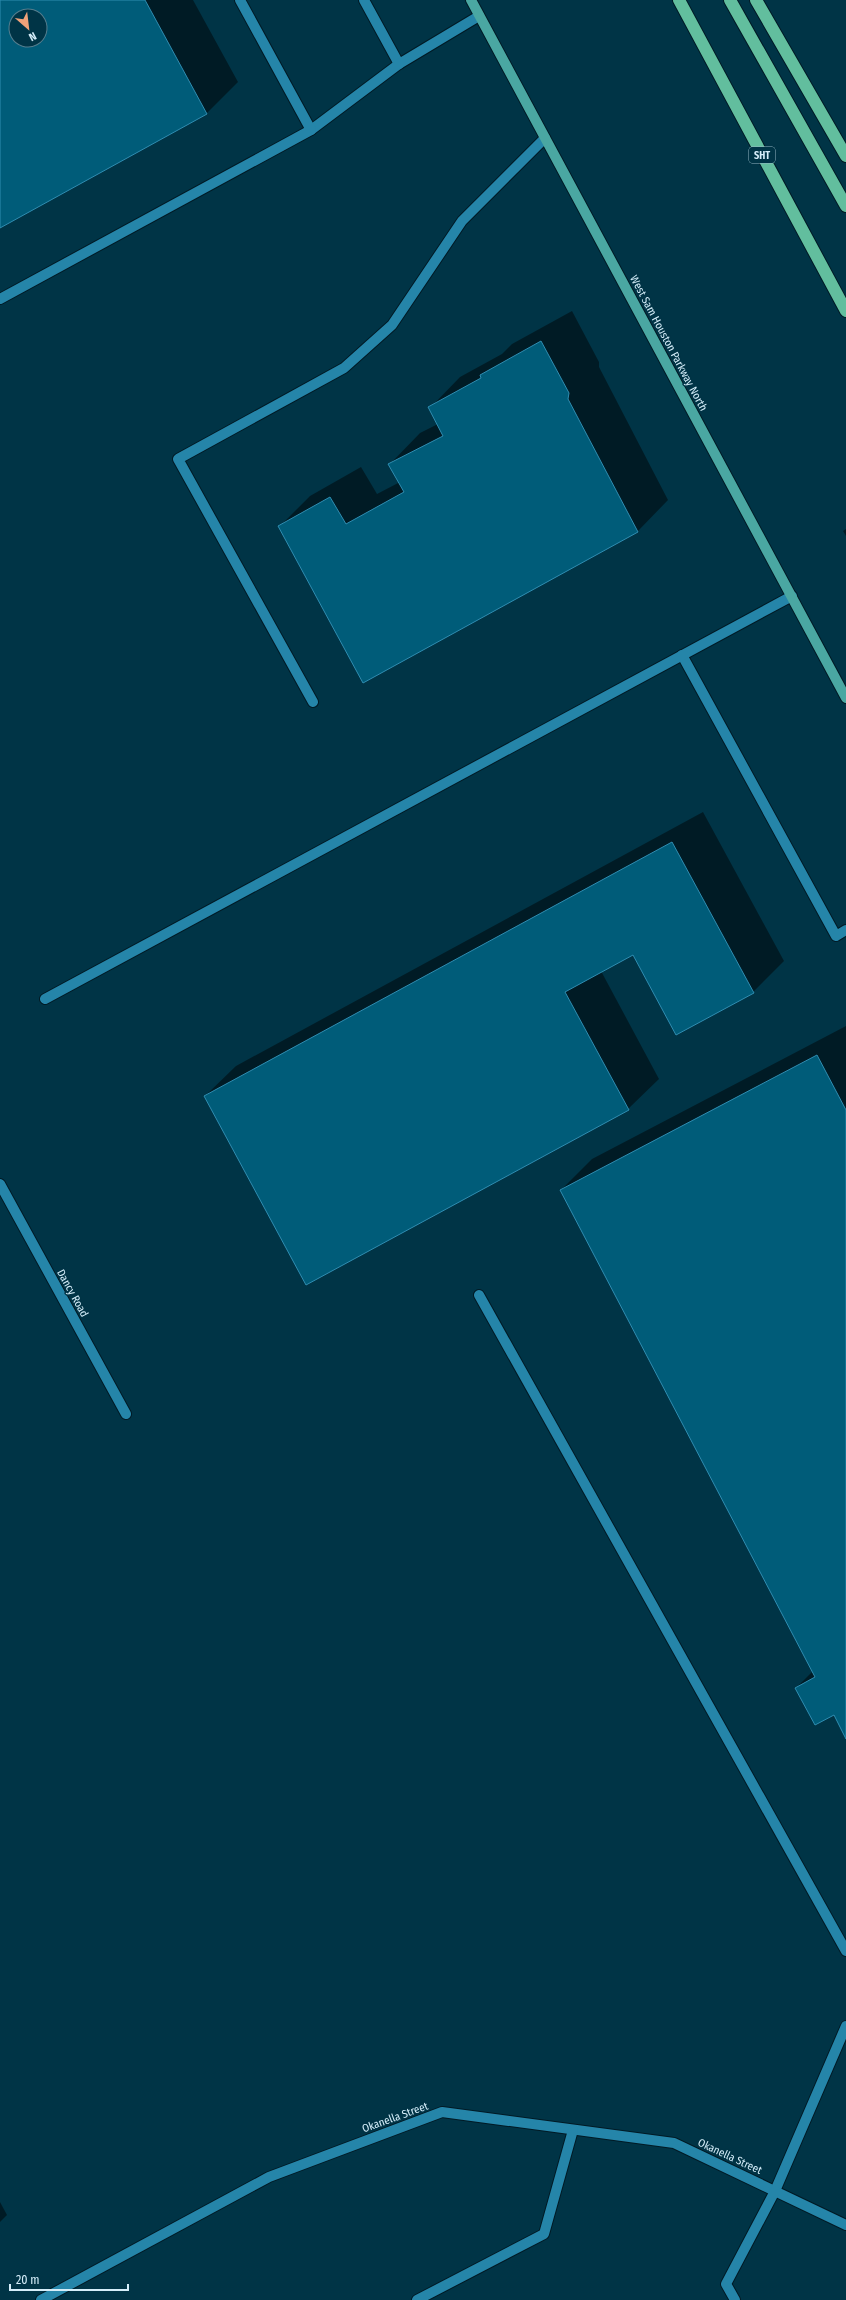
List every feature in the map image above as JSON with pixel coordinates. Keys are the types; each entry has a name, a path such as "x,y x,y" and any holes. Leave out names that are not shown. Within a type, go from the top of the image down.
{"highway":[{"name":"SHT","path":"679,0 846,310"},
{"path":"730,0 846,206"},
{"path":"756,0 846,156"}],"main road":[{"name":"West Sam Houston Parkway North","path":"471,0 846,698"}],"street":[{"path":"240,0 311,130"},
{"path":"364,0 399,64"},
{"path":"0,299 311,130 399,64 479,16"},
{"path":"313,702 178,459 344,368 392,325 462,221 545,138"},
{"path":"45,999 792,596"},
{"path":"682,655 836,936 846,930"},
{"name":"Dancy Road","path":"0,1184 126,1414"},
{"path":"479,1295 846,1951"},
{"path":"735,2300 726,2284 775,2191 846,2026"},
{"name":"Okanella Street","path":"41,2300 269,2177 442,2112 674,2142 846,2225"},
{"path":"417,2300 544,2234 573,2130"}],"building":[{"path":"0,0 145,0 207,114 0,228"},
{"path":"541,341 569,393 568,399 638,532 363,683 278,526 330,497 346,524 404,492 388,464 443,436 428,407 481,378 480,375"},
{"path":"672,842 754,993 676,1035 633,955 565,992 629,1110 306,1285 204,1096"},
{"path":"817,1055 846,1110 846,1739 834,1715 815,1725 795,1688 815,1677 560,1190"}]}
